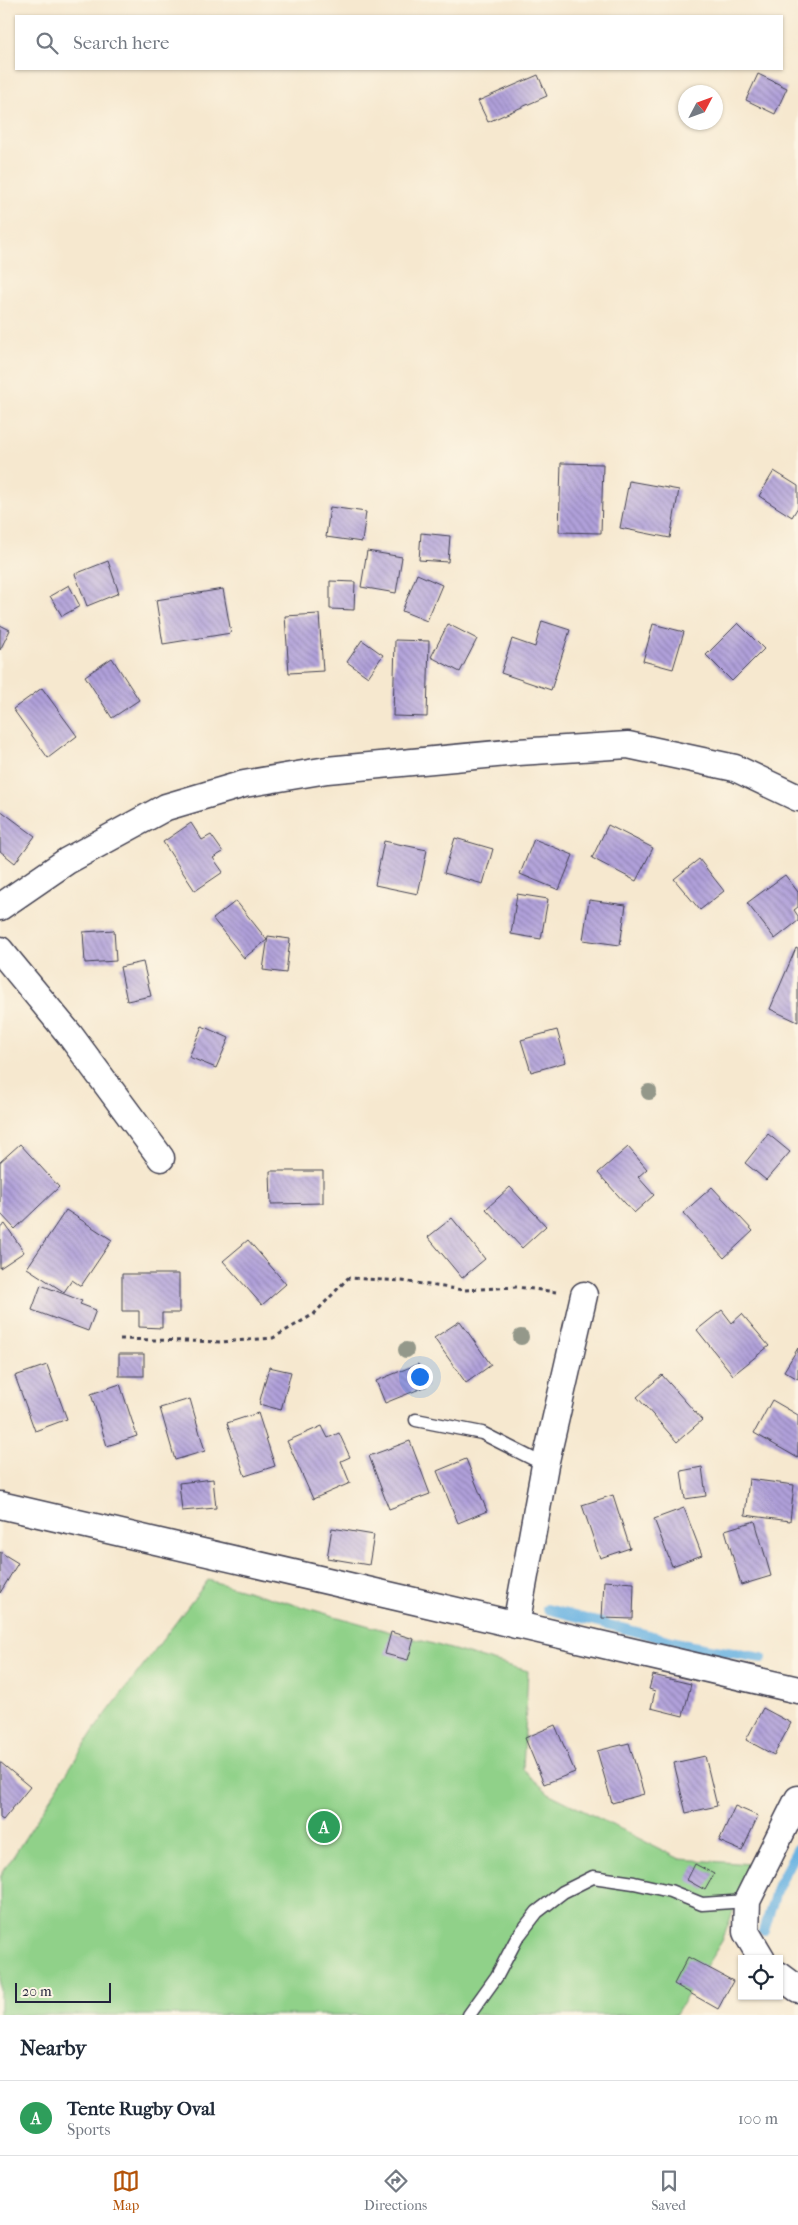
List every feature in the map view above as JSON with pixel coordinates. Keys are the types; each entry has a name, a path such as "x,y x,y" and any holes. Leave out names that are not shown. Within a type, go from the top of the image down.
{"street":[{"path":"0,907 67,861 166,807 244,784 327,770 518,752 628,745 735,768 798,798"},
{"path":"0,950 70,1035 161,1158"},
{"path":"516,1625 545,1465 584,1295"},
{"path":"0,1505 798,1690"},
{"path":"760,1955 746,1932 747,1901 798,1799"},
{"path":"783,1978 798,1989"}],"lane":[{"path":"416,1420 482,1433 545,1465"},
{"path":"469,2015 496,1976 516,1938 537,1912 563,1892 593,1877 670,1891 702,1904 747,1901"}],"path":[{"path":"120,1339 221,1342 273,1338 314,1314 348,1278 402,1281 463,1290 516,1287 584,1295"}],"green space":[{"path":"208,1580 528,1671 523,1770 550,1794 680,1859 751,1864 722,1941 675,2015 0,2015 0,1877 94,1730"}],"building":[{"path":"758,74 787,88 775,114 746,100"},
{"path":"538,75 547,96 488,122 478,101"},
{"path":"561,463 603,464 601,533 559,532"},
{"path":"774,471 798,486 798,507 792,517 759,496"},
{"path":"629,481 679,490 670,538 620,528"},
{"path":"330,507 366,512 362,542 326,537"},
{"path":"421,533 450,536 448,562 419,560"},
{"path":"367,551 402,557 396,593 361,587"},
{"path":"108,561 119,593 87,606 75,574"},
{"path":"417,574 442,585 427,621 402,611"},
{"path":"330,581 355,582 354,610 330,609"},
{"path":"69,585 80,606 62,616 50,596"},
{"path":"223,589 231,633 163,644 156,600"},
{"path":"319,614 323,671 289,673 285,616"},
{"path":"542,621 570,630 551,690 501,673 512,639 535,647"},
{"path":"738,623 764,649 732,681 706,655"},
{"path":"448,624 477,639 460,672 431,657"},
{"path":"653,624 684,632 673,669 643,661"},
{"path":"0,625 10,630 0,650"},
{"path":"362,640 383,655 368,677 347,662"},
{"path":"395,640 429,641 427,717 393,716"},
{"path":"112,658 139,700 112,718 85,676"},
{"path":"42,688 77,736 48,758 13,709"},
{"path":"0,810 35,836 15,863 0,851"},
{"path":"191,823 202,840 211,835 223,852 213,858 223,872 195,891 163,842"},
{"path":"608,825 653,848 636,881 592,858"},
{"path":"455,838 493,849 483,884 444,873"},
{"path":"534,839 573,855 559,890 520,874"},
{"path":"384,841 427,850 418,894 375,885"},
{"path":"699,859 724,891 700,910 674,879"},
{"path":"785,875 798,892 798,907 794,910 798,916 798,921 775,939 747,903"},
{"path":"517,894 548,899 541,939 511,934"},
{"path":"589,900 626,905 620,945 583,940"},
{"path":"236,901 267,940 244,958 213,919"},
{"path":"114,930 116,961 85,963 83,932"},
{"path":"268,936 290,939 286,973 263,970"},
{"path":"796,948 798,949 798,1022 770,1009"},
{"path":"143,962 151,996 127,1001 120,967"},
{"path":"202,1026 229,1038 216,1068 189,1057"},
{"path":"557,1030 566,1062 531,1072 521,1040"},
{"path":"768,1134 790,1152 766,1180 745,1163"},
{"path":"20,1144 59,1187 15,1229 0,1213 0,1162"},
{"path":"628,1147 647,1169 638,1177 654,1195 634,1213 598,1173"},
{"path":"270,1171 323,1171 323,1203 271,1204"},
{"path":"510,1187 546,1226 522,1248 486,1209"},
{"path":"712,1187 753,1231 724,1258 683,1213"},
{"path":"66,1210 112,1240 81,1286 72,1280 64,1292 27,1268"},
{"path":"452,1218 485,1259 462,1278 428,1237"},
{"path":"5,1224 24,1252 0,1268 0,1228"},
{"path":"248,1240 286,1284 262,1305 223,1261"},
{"path":"122,1274 179,1274 179,1313 162,1313 162,1328 139,1327 139,1311 122,1311"},
{"path":"41,1285 82,1301 80,1304 96,1310 88,1331 32,1310"},
{"path":"722,1310 732,1323 742,1314 769,1346 733,1375 697,1330"},
{"path":"460,1321 491,1365 466,1383 434,1338"},
{"path":"798,1348 798,1379 784,1371"},
{"path":"119,1354 144,1354 144,1376 119,1376"},
{"path":"418,1364 427,1386 385,1403 376,1381"},
{"path":"47,1365 67,1419 35,1431 15,1376"},
{"path":"269,1367 291,1372 281,1410 259,1404"},
{"path":"662,1375 702,1420 677,1442 637,1397"},
{"path":"120,1384 137,1436 107,1446 91,1394"},
{"path":"190,1399 205,1451 175,1460 160,1408"},
{"path":"772,1400 798,1415 798,1458 754,1433"},
{"path":"258,1413 275,1466 245,1476 227,1423"},
{"path":"322,1426 328,1438 339,1433 350,1457 341,1461 350,1483 313,1499 287,1441"},
{"path":"410,1441 430,1494 389,1509 369,1456"},
{"path":"466,1459 487,1511 458,1523 437,1471"},
{"path":"702,1467 706,1496 685,1499 681,1471"},
{"path":"213,1479 216,1508 182,1511 179,1483"},
{"path":"749,1479 794,1485 790,1521 745,1515"},
{"path":"613,1495 630,1548 600,1558 582,1505"},
{"path":"684,1508 702,1555 672,1566 654,1519"},
{"path":"755,1521 771,1576 741,1585 725,1530"},
{"path":"332,1528 374,1535 369,1565 327,1558"},
{"path":"0,1552 18,1563 0,1593"},
{"path":"604,1581 634,1583 633,1619 602,1618"},
{"path":"391,1632 414,1639 408,1660 385,1654"},
{"path":"653,1675 691,1684 683,1716 651,1708 655,1691 649,1689"},
{"path":"763,1708 791,1723 774,1755 746,1740"},
{"path":"555,1725 575,1772 544,1784 525,1738"},
{"path":"629,1743 644,1794 612,1803 597,1751"},
{"path":"705,1756 717,1806 686,1813 674,1763"},
{"path":"0,1762 30,1787 3,1820 0,1818"},
{"path":"735,1806 758,1816 742,1851 719,1841"},
{"path":"695,1864 714,1874 705,1890 687,1880"},
{"path":"688,1957 733,1981 718,2009 674,1984"}],"waterway":[{"path":"547,1609 692,1646 762,1658"},
{"path":"764,1931 778,1885 798,1848"}],"place":[{"name":"Tente Rugby Oval","path":"324,1827"}]}
